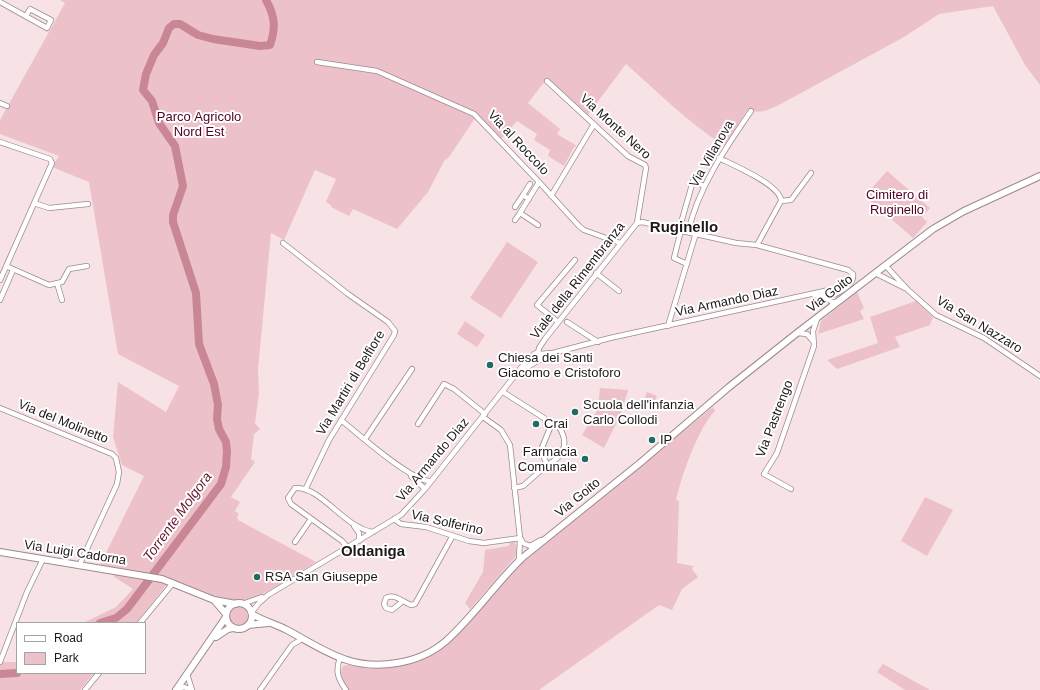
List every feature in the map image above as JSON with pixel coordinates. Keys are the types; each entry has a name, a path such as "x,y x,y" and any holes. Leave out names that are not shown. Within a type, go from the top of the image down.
{"street":[{"path":"0,2 47,28 51,20 30,9 26,16"},
{"name":"Via al Roccolo","path":"317,62 377,71 438,99 465,108 478,116 584,230 620,243"},
{"name":"Via Monte Nero","path":"547,81 628,156 646,168 637,223"},
{"path":"0,102 7,106"},
{"name":"Via Villanova","path":"688,232 704,186 719,158 751,111"},
{"path":"551,196 594,124"},
{"path":"0,142 52,160 0,280"},
{"path":"719,158 768,184 780,195 781,201 757,245"},
{"path":"781,201 791,200 810,174"},
{"name":"Via Goito","path":"251,613 292,632 302,639 340,658 359,664 384,665 406,662 428,654 455,632 519,562 640,463 729,387 817,317 885,265 948,220 1040,176"},
{"path":"687,264 674,258 680,230 694,181 704,186"},
{"path":"515,220 539,182"},
{"path":"515,207 530,184"},
{"path":"523,195 529,199"},
{"path":"34,202 49,208 88,204"},
{"path":"520,213 538,225"},
{"path":"637,223 642,222 736,243 757,245 850,270 853,276 852,281 832,295 825,296 826,311"},
{"name":"Viale della Rimembranza","path":"537,353 539,346 637,223"},
{"path":"668,326 696,234"},
{"name":"Via Martiri di Belfiore","path":"283,243 348,294 388,322 394,331 394,335 376,367 340,420 306,488"},
{"path":"558,322 537,305 575,260"},
{"name":"Via San Nazzaro","path":"885,265 908,290 936,315 984,338 1040,376"},
{"path":"6,266 49,285 62,282 69,269 87,266"},
{"path":"0,300 13,270"},
{"path":"596,273 619,291"},
{"name":"Via San Nazzaro","path":"875,273 908,290"},
{"path":"886,280 893,273"},
{"path":"57,283 62,300"},
{"path":"840,290 844,297"},
{"name":"Via Armando Diaz","path":"518,373 553,353 812,294 825,296 838,302"},
{"name":"Via Pastrengo","path":"791,489 764,474 777,453 814,346 814,324 817,317"},
{"path":"566,322 598,342"},
{"path":"797,333 807,334 814,342"},
{"path":"537,353 541,356 539,360 533,359 537,353"},
{"name":"Via Armando Diaz","path":"251,613 268,595 394,519 413,503 524,364 537,353 553,353"},
{"path":"365,439 412,369"},
{"path":"418,424 444,384 454,389 501,430 508,440 512,457 520,538 519,562"},
{"path":"503,392 544,418 551,427"},
{"name":"Via del Molinetto","path":"0,408 112,454 116,458 118,479 79,566"},
{"path":"340,420 410,474 425,489"},
{"path":"514,488 523,486 547,466 560,458 564,445 560,428 556,426 551,427"},
{"path":"547,466 541,450 551,427"},
{"path":"410,474 426,482 432,481"},
{"path":"348,548 342,541 311,520 291,504 288,498 295,488 306,488 354,525 366,531 373,532"},
{"name":"Via Solferino","path":"394,519 401,524 426,526 452,537 484,543 520,538"},
{"path":"296,542 311,520"},
{"path":"354,525 359,533 359,541"},
{"path":"402,601 411,605 415,604 452,537"},
{"path":"520,538 523,543 530,546 546,539"},
{"name":"Via Luigi Cadorna","path":"0,552 147,576 173,583 214,600 239,604"},
{"path":"0,662 27,592 43,559"},
{"path":"141,622 173,583"},
{"name":"Via Armando Diaz","path":"239,604 268,595"},
{"name":"Via Luigi Cadorna","path":"214,600 226,616"},
{"path":"176,690 210,643 230,607 239,604 248,607 251,613 251,620 248,625 241,629 233,628 226,630 210,643"},
{"path":"226,616 228,623 233,628"},
{"name":"Via Goito","path":"248,625 270,623"},
{"path":"292,632 292,645"},
{"path":"260,690 292,645 302,639"},
{"path":"340,658 337,673 346,690"},
{"path":"85,690 98,674"},
{"path":"187,674 187,680 192,690"},
{"path":"176,690 184,686 192,690"}],"green space":[{"name":"Parco Agricolo Nord Est","path":"60,0 1040,0 1040,85 1025,65 993,6 939,14 904,37 779,105 760,112 748,109 725,146 686,118 626,64 587,116 545,81 528,103 560,129 557,134 577,146 574,147 564,166 548,156 550,150 534,140 537,134 517,121 501,139 477,115 449,157 444,161 428,192 397,229 353,209 349,216 331,207 331,205 326,202 336,179 315,170 284,240 271,233 258,369 259,393 255,423 260,429 254,434 251,459 255,462 231,497 240,502 235,511 239,514 237,517 238,520 316,562 271,590 246,600 223,600 171,579 137,622 85,622 116,607 133,589 113,576 119,568 100,565 144,476 122,465 113,437 118,382 166,412 179,386 118,354 89,182 52,167 59,156 0,134 0,120 65,3"},
{"name":"Cimitero di Ruginello","path":"887,171 930,208 922,217 927,222 913,238 865,196"},
{"path":"507,242 538,262 501,318 470,298"},
{"path":"857,292 864,308 860,311 864,319 818,334 821,321"},
{"path":"916,301 933,317 930,325 895,337 900,347 837,369 827,360 878,343 870,317"},
{"path":"465,321 485,335 477,347 457,334"},
{"path":"600,388 628,390 620,416 604,448 582,435 598,409"},
{"path":"647,392 657,396 650,411 641,407"},
{"path":"713,407 715,411 703,428 691,452 676,500 679,501 677,563 693,566 692,569 698,577 682,589 672,610 659,605 539,690 348,690 341,675 343,666 349,665 367,668 389,668 418,661 443,647 523,562"},
{"path":"925,497 953,510 927,556 901,541"},
{"path":"510,542 515,542 517,550 516,556 470,609 465,603 483,572 485,550 509,546"},
{"path":"238,606 245,609 248,616 245,623 238,626 231,623 228,616 231,609"},
{"path":"0,662 16,662 16,674 93,674 80,690 0,690"},
{"path":"883,664 930,690 905,690 877,672"}],"waterway":[{"name":"Torrente Molgora","path":"103,622 116,618 127,609 221,484 226,467 226,442 219,429 217,419 218,405 214,384 199,344 196,293 173,222 173,215 183,186 175,146 159,123 152,101 143,90 146,74 154,55 163,43 169,28 174,24 180,24 198,35 213,39 260,46 270,45 274,22 266,0"},
{"name":"Torrente Molgora","path":"0,674 16,673"}],"place":[{"name":"Chiesa dei Santi Giacomo e Cristoforo","path":"490,365"},
{"name":"Scuola dell'infanzia Carlo Collodi","path":"575,412"},
{"name":"Crai","path":"536,424"},
{"name":"IP","path":"652,440"},
{"name":"Farmacia Comunale","path":"585,459"},
{"name":"RSA San Giuseppe","path":"257,577"}],"district":[{"name":"Ruginello","path":"684,228"},
{"name":"Oldaniga","path":"373,552"}]}
